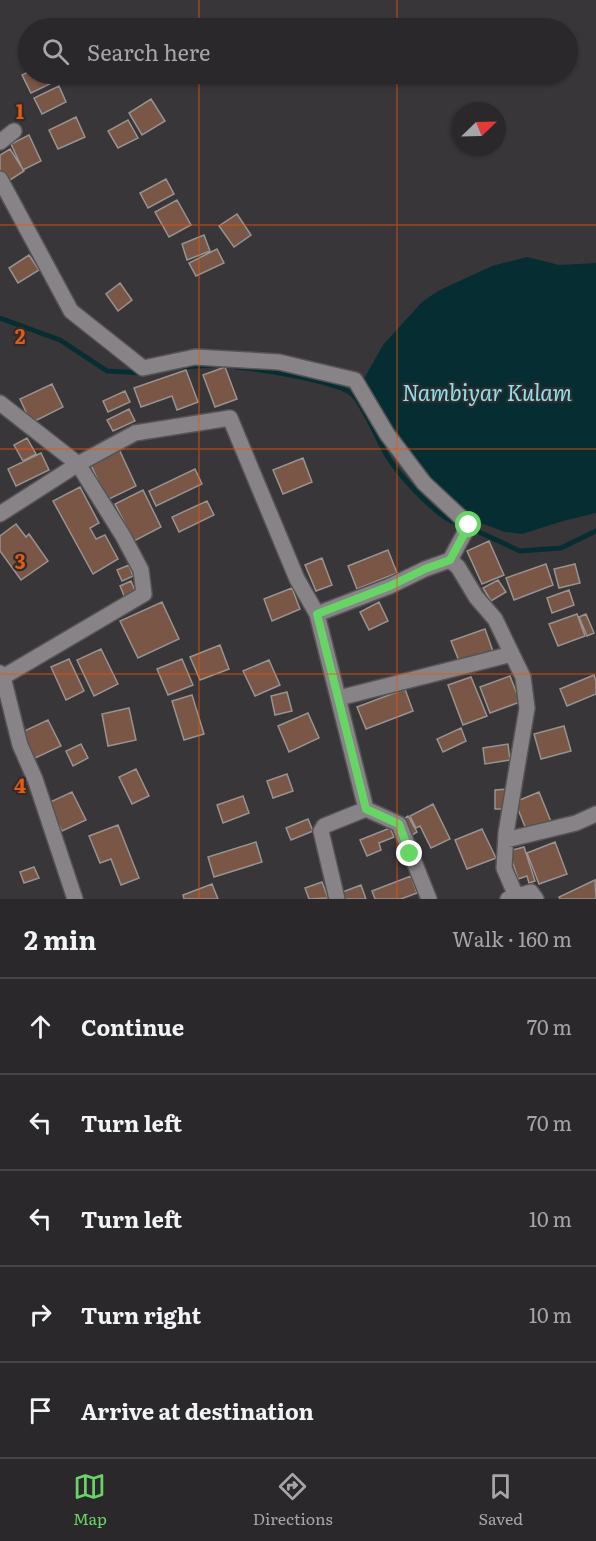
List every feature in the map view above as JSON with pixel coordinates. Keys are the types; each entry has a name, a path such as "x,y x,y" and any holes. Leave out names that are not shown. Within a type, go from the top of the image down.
{"street":[{"path":"0,142 14,131"},
{"path":"0,179 70,311 143,368 195,357 279,362 356,380 387,434 424,483 469,525 450,560 317,614"},
{"path":"0,404 78,464 123,536 141,570 144,594 1,675 20,745 35,779 75,899"},
{"path":"0,514 78,464 135,433 230,418 297,579 317,614 366,809"},
{"path":"450,560 458,567 476,597 495,620 523,677 527,708 506,840 504,868 512,897 531,892 536,899"},
{"path":"339,698 512,654"},
{"path":"337,899 321,831 324,826 366,809 399,824 429,899"},
{"path":"506,840 576,823 596,814"}],"water":[{"name":"Nambiyar Kulam","path":"527,257 559,265 596,263 596,513 522,534 505,532 467,518 428,492 361,384 383,345 422,302 438,291 492,266"}],"building":[{"path":"26,84 50,84 31,93"},
{"path":"59,86 66,102 42,114 34,98"},
{"path":"151,99 165,121 142,135 129,113"},
{"path":"76,117 85,137 58,149 49,130"},
{"path":"128,120 138,138 118,148 108,131"},
{"path":"29,135 41,161 23,170 11,144"},
{"path":"10,149 24,171 7,182 0,172 0,155"},
{"path":"166,179 174,194 148,208 140,193"},
{"path":"177,200 191,225 169,237 155,212"},
{"path":"237,214 251,235 234,247 219,226"},
{"path":"204,235 210,251 187,260 182,244"},
{"path":"217,249 224,263 196,276 189,263"},
{"path":"29,255 39,270 18,283 9,268"},
{"path":"120,283 132,300 118,311 106,294"},
{"path":"225,367 237,399 215,407 203,375"},
{"path":"186,370 198,402 177,410 172,396 141,407 134,388"},
{"path":"52,384 63,407 31,423 20,399"},
{"path":"125,391 130,402 108,412 103,401"},
{"path":"129,409 135,421 113,431 107,420"},
{"path":"27,438 36,454 23,461 14,445"},
{"path":"119,449 136,486 107,500 90,463"},
{"path":"41,453 49,470 16,486 8,469"},
{"path":"303,458 312,482 283,494 273,470"},
{"path":"195,469 202,484 156,506 149,491"},
{"path":"80,487 99,523 90,528 96,539 105,535 118,559 93,574 53,501"},
{"path":"143,490 161,527 134,541 115,504"},
{"path":"207,501 214,515 179,532 172,517"},
{"path":"16,524 26,537 29,534 48,561 21,580 0,551 0,536"},
{"path":"489,541 504,575 482,584 467,551"},
{"path":"388,550 397,573 357,589 348,566"},
{"path":"322,558 332,585 316,591 305,565"},
{"path":"546,564 553,585 514,600 506,578"},
{"path":"575,564 580,583 559,588 554,569"},
{"path":"129,565 133,576 122,581 117,570"},
{"path":"498,580 506,592 491,601 483,588"},
{"path":"131,581 136,593 125,598 120,586"},
{"path":"292,588 300,609 272,621 264,599"},
{"path":"569,590 574,605 552,613 547,598"},
{"path":"162,602 179,639 138,658 120,621"},
{"path":"379,602 388,621 369,630 360,612"},
{"path":"577,614 585,636 558,646 549,624"},
{"path":"586,614 594,633 587,636 579,617"},
{"path":"485,629 494,654 461,666 451,641"},
{"path":"220,645 229,669 200,680 190,657"},
{"path":"101,649 118,684 94,696 77,660"},
{"path":"69,659 84,691 66,700 51,667"},
{"path":"182,659 193,685 168,695 157,669"},
{"path":"269,660 280,685 255,696 243,671"},
{"path":"594,675 596,694 567,706 560,689"},
{"path":"510,676 520,702 490,713 480,687"},
{"path":"471,677 487,716 463,725 448,685"},
{"path":"405,689 413,711 366,729 357,707"},
{"path":"287,692 292,711 275,715 271,696"},
{"path":"192,695 204,734 184,740 172,701"},
{"path":"129,708 136,740 108,746 102,714"},
{"path":"308,713 319,738 289,752 278,726"},
{"path":"48,720 61,746 33,759 20,733"},
{"path":"564,726 571,751 541,759 534,734"},
{"path":"461,728 466,741 443,752 437,739"},
{"path":"81,744 88,758 73,766 66,751"},
{"path":"508,744 510,760 485,764 483,748"},
{"path":"136,769 149,796 132,804 119,777"},
{"path":"287,774 293,791 273,798 267,781"},
{"path":"508,789 508,809 495,809 495,790"},
{"path":"72,792 86,820 62,831 48,803"},
{"path":"539,792 552,824 528,834 515,802"},
{"path":"243,796 249,813 223,823 217,805"},
{"path":"433,804 450,839 431,848 420,826 416,828 410,816"},
{"path":"408,816 417,832 409,837 400,821"},
{"path":"308,819 313,831 291,840 286,828"},
{"path":"118,825 139,878 121,885 111,859 100,863 89,836"},
{"path":"390,828 394,837 379,843 381,850 367,856 360,840"},
{"path":"482,829 496,858 467,869 455,840"},
{"path":"256,842 262,862 214,877 208,857"},
{"path":"555,842 567,874 539,884 527,853"},
{"path":"524,847 535,881 529,883 527,876 518,879 509,851"},
{"path":"34,867 39,878 24,883 20,872"},
{"path":"411,876 417,893 401,899 375,899 372,891"},
{"path":"595,880 596,899 560,899 559,897"},
{"path":"322,882 328,898 309,899 305,888"},
{"path":"212,884 218,899 184,899 183,895"},
{"path":"361,885 366,899 343,899 340,893"}],"waterway":[{"path":"0,318 60,340 107,371 144,373"},
{"path":"182,367 212,365"},
{"path":"236,367 314,380 352,394 386,454 399,472 417,493 437,511 454,522"},
{"path":"479,532 520,551 561,548 596,531"}],"route":[{"path":"410,854 399,824 366,809 317,614 450,560 469,525"}]}
